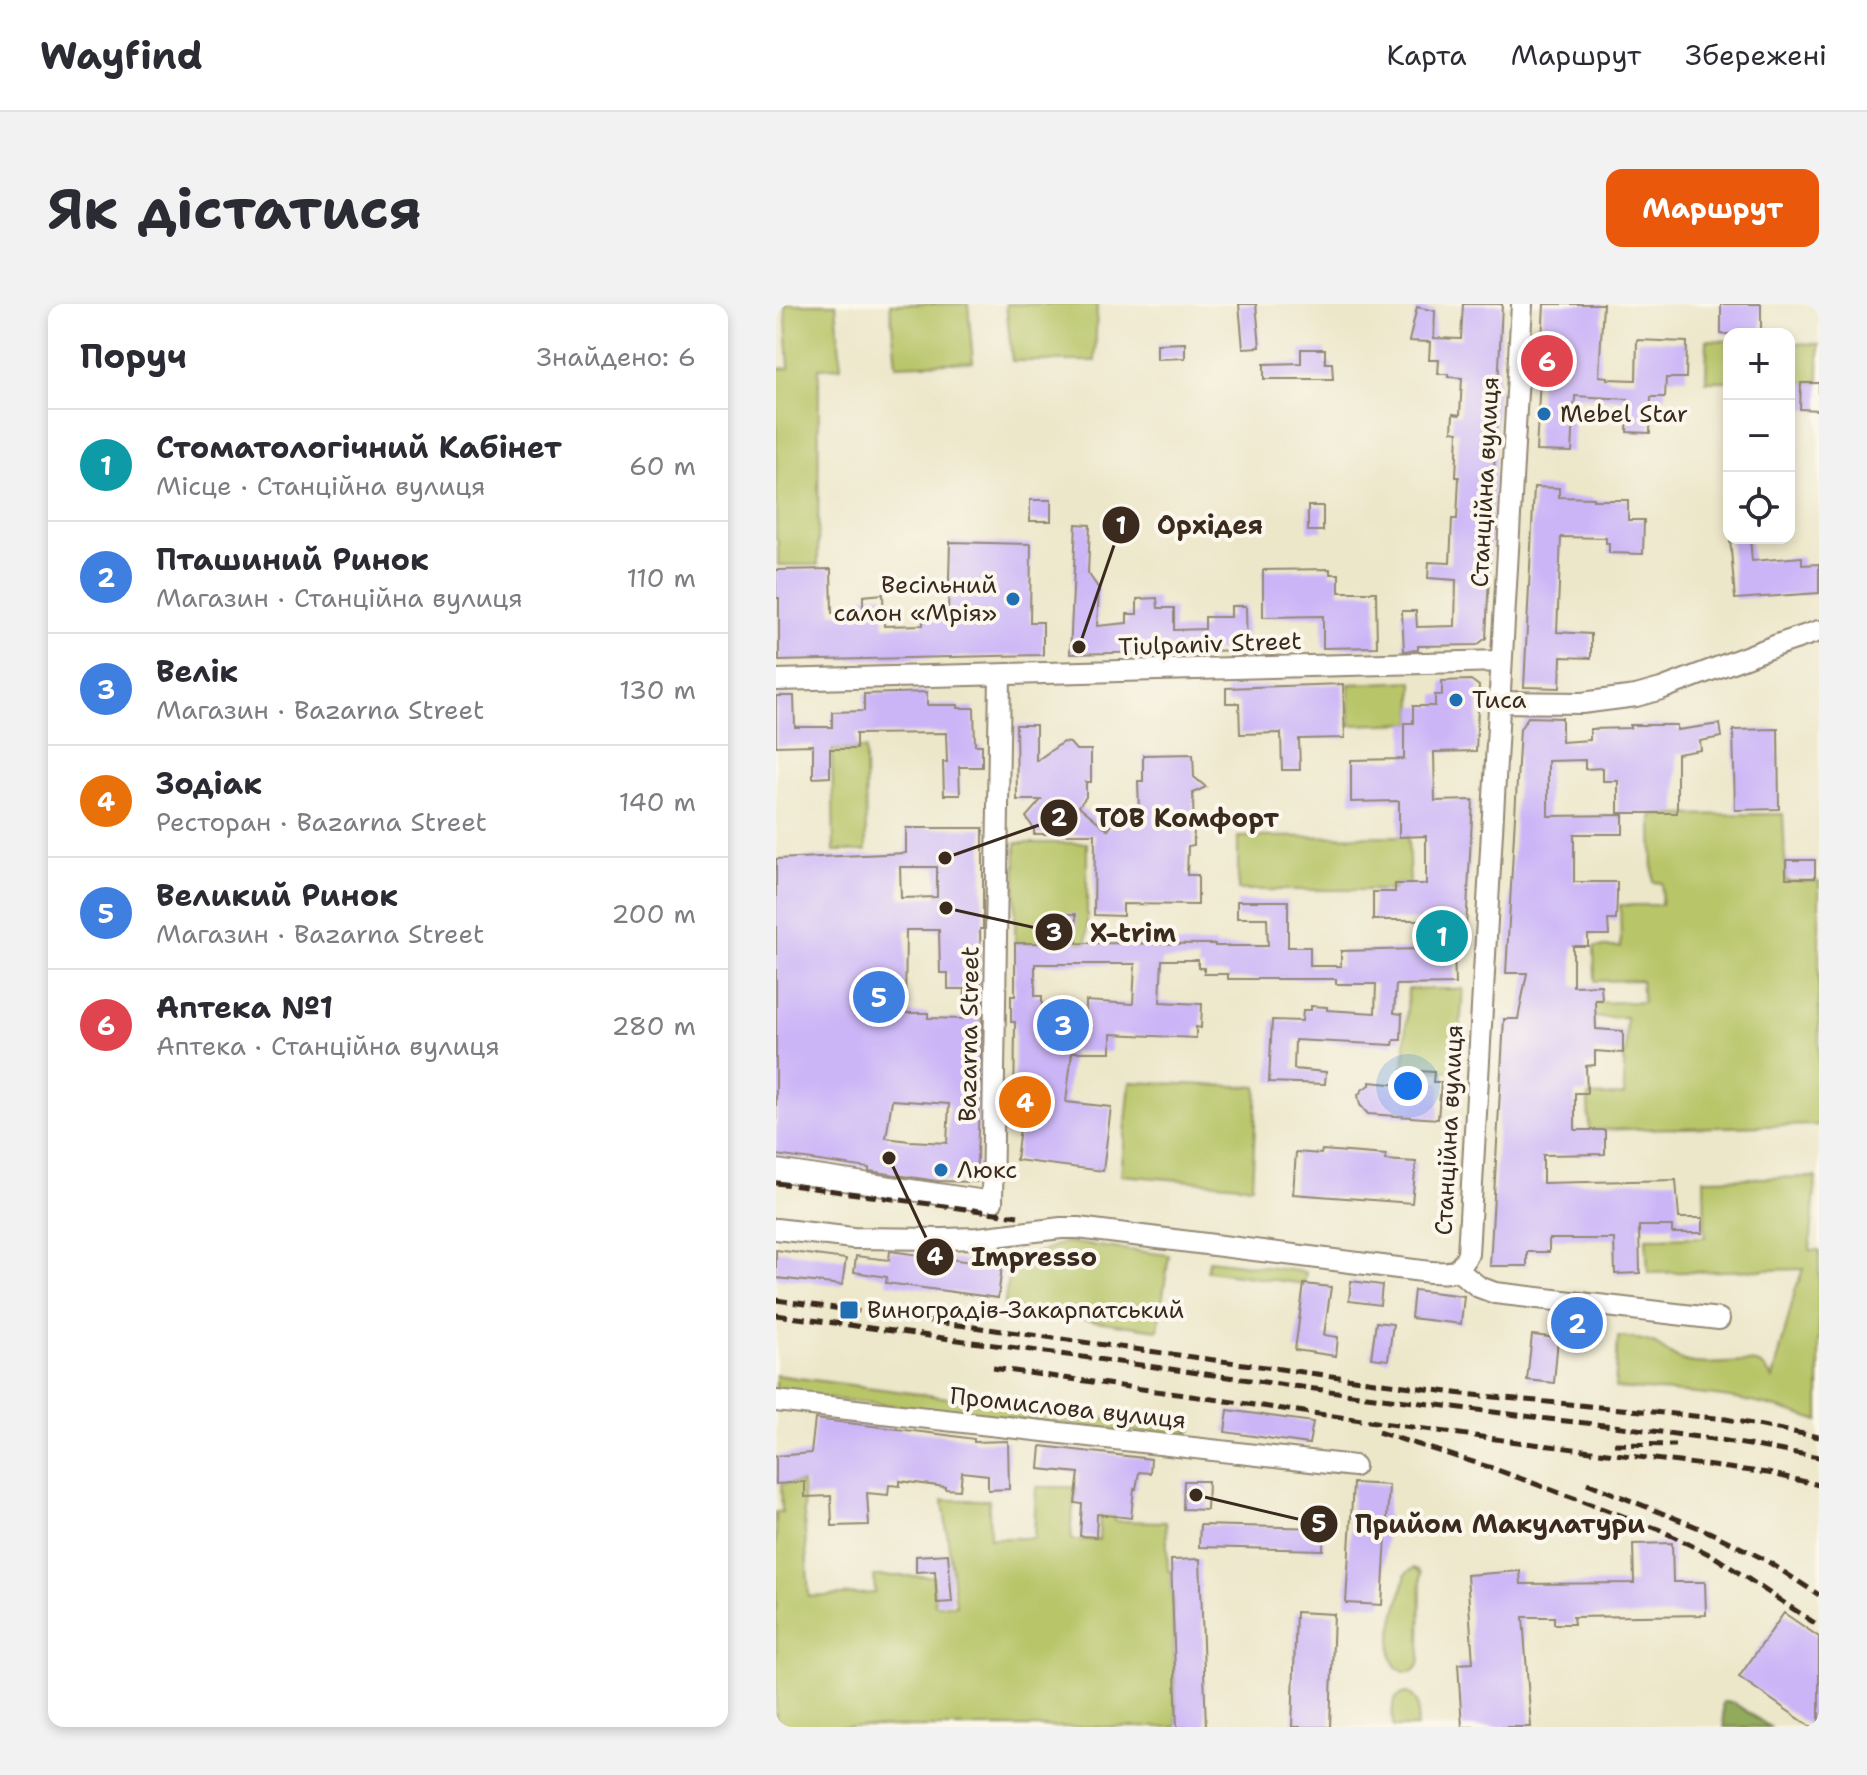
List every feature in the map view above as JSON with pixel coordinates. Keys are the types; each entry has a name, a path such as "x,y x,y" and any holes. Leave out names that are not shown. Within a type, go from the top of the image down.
{"street":[{"name":"Станційна вулиця","path":"776,1229 853,1238 942,1239 1061,1228 1094,1229 1344,1252 1430,1272 1457,1270 1464,1263 1468,1254 1522,304"},
{"path":"1499,702 1582,703 1636,696 1819,631"},
{"name":"Tiulpaniv Street","path":"776,680 1501,661"},
{"name":"Bazarna Street","path":"776,1170 992,1202 1000,675"},
{"path":"1457,1270 1479,1287 1495,1293 1719,1319"},
{"name":"Промислова вулиця","path":"776,1401 1354,1466"}],"green space":[{"path":"785,304 836,304 841,367 819,368 818,565 778,565 776,369 789,368"},
{"path":"890,304 968,304 973,362 896,365"},
{"path":"1006,304 1097,304 1095,361 1012,361"},
{"path":"1707,340 1723,341 1723,381 1706,381"},
{"path":"1795,343 1819,344 1819,383 1795,383"},
{"path":"1413,681 1413,723 1350,725 1349,684"},
{"path":"832,749 865,749 866,851 834,851"},
{"path":"1783,814 1786,881 1819,881 1819,1125 1589,1130 1588,1096 1624,1095 1626,1017 1570,1018 1569,1003 1643,1002 1641,980 1595,981 1594,947 1621,947 1620,905 1661,905 1662,883 1653,882 1652,815"},
{"path":"1408,836 1410,884 1395,884 1395,890 1238,890 1238,837"},
{"path":"1016,843 1087,843 1087,943 1015,943"},
{"path":"1408,989 1463,989 1457,1072 1404,1067"},
{"path":"1130,1082 1257,1087 1252,1186 1121,1175"},
{"path":"1816,1177 1810,1250 1819,1250 1819,1421 1728,1398 1615,1388 1618,1337 1651,1342 1688,1362 1757,1363 1773,1379 1803,1269 1648,1273 1646,1238 1705,1237 1704,1179"},
{"path":"1065,1242 1169,1255 1158,1330 1004,1308 1010,1263"},
{"path":"1209,1260 1306,1272 1304,1284 1207,1271"},
{"path":"776,1375 1192,1430 1183,1437 776,1393"},
{"path":"802,1483 809,1597 875,1593 874,1576 933,1576 935,1605 956,1605 943,1500 989,1500 990,1538 1034,1538 1036,1487 1076,1487 1072,1540 1099,1540 1100,1512 1114,1513 1114,1521 1166,1522 1177,1727 776,1727 776,1512 782,1512 781,1484"},
{"path":"1414,1568 1421,1573 1420,1659 1416,1669 1404,1672 1393,1662 1391,1643 1406,1573"},
{"path":"1408,1693 1417,1703 1417,1727 1393,1727 1394,1701"},
{"path":"1726,1701 1770,1727 1724,1727 1722,1704"}],"building":[{"path":"1239,304 1256,304 1260,347 1243,348"},
{"path":"1463,304 1502,304 1486,638 1477,645 1418,646 1418,650 1404,651 1402,611 1416,611 1417,627 1455,626 1456,580 1428,578 1429,562 1450,563 1452,519 1457,519 1459,477 1456,477 1458,432 1452,431 1453,414 1460,415 1462,378 1438,374 1439,360 1429,360 1430,342 1409,341 1417,307 1435,311 1434,338 1461,339"},
{"path":"1544,304 1603,304 1599,376 1607,379 1636,380 1637,340 1687,342 1686,378 1666,378 1665,397 1651,397 1650,433 1627,432 1628,399 1575,396 1572,452 1536,451"},
{"path":"1721,304 1761,304 1761,328 1723,328 1721,334"},
{"path":"1185,343 1185,358 1157,359 1157,344"},
{"path":"1301,349 1325,349 1325,363 1332,363 1333,379 1264,379 1264,364 1301,363"},
{"path":"1801,383 1819,383 1819,410 1800,409"},
{"path":"1534,487 1559,488 1559,497 1628,500 1628,520 1644,520 1643,554 1609,553 1606,538 1561,537 1557,632 1591,634 1591,658 1561,657 1560,688 1524,687"},
{"path":"1030,500 1051,500 1051,521 1030,521"},
{"path":"1308,506 1323,506 1323,531 1308,531"},
{"path":"1076,524 1090,525 1088,573 1099,589 1097,626 1127,623 1127,614 1137,614 1137,599 1157,598 1158,608 1174,608 1174,630 1205,629 1205,617 1231,617 1231,606 1246,606 1247,650 1070,654"},
{"path":"950,542 1031,544 1030,622 1043,622 1043,655 779,661 776,570 831,569 832,613 863,612 863,596 883,594 884,626 923,625 923,614 948,614"},
{"path":"1730,544 1751,544 1752,561 1802,557 1802,565 1819,564 1819,593 1735,599"},
{"path":"1330,569 1330,574 1339,574 1339,592 1376,592 1377,647 1323,648 1323,616 1263,617 1263,570"},
{"path":"1471,680 1479,686 1476,751 1434,752 1435,801 1473,800 1465,946 1454,946 1455,984 1396,985 1394,1013 1402,1014 1401,1040 1394,1040 1393,1045 1295,1040 1294,1069 1326,1072 1325,1084 1269,1082 1272,1020 1302,1021 1303,1010 1311,1010 1311,1006 1375,1013 1376,984 1336,984 1336,979 1228,979 1228,974 1204,974 1204,968 1198,968 1198,960 1162,960 1160,1002 1202,1004 1201,1028 1196,1027 1196,1038 1111,1034 1111,1052 1072,1052 1066,1102 1111,1107 1103,1171 1016,1160 1021,1119 1014,1119 1015,1022 1011,1022 1011,996 1015,996 1015,943 1055,943 1055,914 1076,914 1077,943 1268,946 1267,918 1237,918 1237,901 1288,901 1288,947 1310,947 1310,966 1341,966 1341,951 1419,949 1419,920 1373,920 1373,892 1395,892 1395,884 1426,884 1426,836 1399,837 1399,801 1351,802 1351,760 1404,759 1404,723 1413,723 1413,706 1435,706 1435,695 1442,695 1442,681","holes":["1035,964 1135,964 1133,1004 1086,1001 1086,1017 1042,1017 1042,996 1035,996"]},
{"path":"1343,684 1345,738 1299,739 1300,770 1282,770 1281,733 1240,734 1239,703 1226,703 1226,688"},
{"path":"927,692 927,705 974,708 975,745 982,745 982,767 959,767 960,795 944,795 946,733 856,734 856,749 830,749 830,777 813,778 813,745 776,746 776,696 794,696 795,727 832,727 832,712 864,711 864,694"},
{"path":"1528,717 1562,718 1562,742 1590,740 1590,729 1677,725 1677,730 1720,724 1722,737 1700,741 1701,750 1677,754 1677,813 1618,813 1618,781 1603,781 1603,768 1585,769 1585,760 1548,761 1548,816 1623,815 1623,834 1574,834 1574,882 1617,882 1617,897 1616,920 1608,920 1609,935 1588,935 1588,946 1573,946 1573,986 1601,985 1602,1000 1595,1000 1596,1029 1623,1031 1623,1053 1595,1051 1595,1065 1586,1066 1587,1093 1575,1093 1575,1130 1605,1130 1605,1154 1543,1155 1543,1183 1676,1180 1679,1218 1703,1218 1703,1233 1672,1233 1672,1226 1639,1226 1640,1273 1615,1274 1614,1239 1549,1239 1549,1252 1527,1252 1527,1266 1490,1266 1504,1019 1518,1019 1527,973 1506,973 1520,729"},
{"path":"1016,725 1036,725 1036,761 1063,742 1070,743 1076,750 1091,750 1091,782 1086,782 1086,797 1079,806 1108,830 1124,811 1139,811 1138,781 1143,781 1143,755 1193,754 1194,777 1206,787 1193,793 1194,845 1188,846 1187,875 1198,875 1198,905 1123,904 1123,916 1094,915 1095,834 1034,834 1026,817 1041,800 1017,800"},
{"path":"1778,729 1779,809 1735,810 1733,730"},
{"path":"906,828 983,828 983,929 980,929 982,1029 976,1182 937,1181 776,1155 776,859 906,853","holes":["900,867 937,867 937,897 901,898","906,930 939,930 940,973 948,973 948,989 965,989 963,1019 928,1018 928,1013 905,1013","892,1100 949,1104 947,1143 886,1138"]},
{"path":"1786,860 1815,860 1815,878 1786,878"},
{"path":"1402,1070 1434,1072 1433,1082 1441,1082 1438,1119 1368,1114 1360,1105 1358,1095 1370,1082 1401,1085"},
{"path":"1322,1150 1386,1155 1385,1160 1416,1162 1412,1203 1293,1194 1296,1152 1321,1154"},
{"path":"776,1250 846,1259 842,1285 776,1278"},
{"path":"890,1251 1002,1266 998,1298 886,1283 887,1277 854,1272 856,1256 889,1260"},
{"path":"1351,1281 1382,1285 1380,1305 1349,1301"},
{"path":"1304,1284 1331,1287 1324,1335 1338,1337 1336,1356 1295,1350"},
{"path":"1414,1290 1464,1296 1461,1324 1411,1318"},
{"path":"1376,1322 1393,1324 1388,1360 1371,1358"},
{"path":"1532,1335 1558,1338 1554,1383 1527,1380"},
{"path":"1228,1410 1313,1422 1309,1444 1225,1432"},
{"path":"815,1419 974,1439 974,1442 1008,1441 1009,1489 988,1490 988,1475 962,1472 960,1490 900,1481 900,1486 889,1485 888,1495 867,1493 869,1525 832,1526 831,1496 805,1497 805,1482 776,1484 776,1456 811,1453"},
{"path":"1041,1446 1151,1459 1150,1473 1139,1472 1131,1518 1097,1514 1096,1537 1080,1536 1082,1504 1075,1503 1079,1473 1039,1469"},
{"path":"1184,1481 1208,1481 1207,1510 1183,1509"},
{"path":"1353,1483 1389,1485 1382,1605 1346,1603"},
{"path":"1200,1525 1324,1528 1323,1550 1199,1547"},
{"path":"1672,1543 1673,1582 1705,1582 1706,1615 1573,1617 1574,1624 1554,1624 1554,1617 1523,1617 1531,1727 1462,1727 1458,1664 1473,1663 1467,1575 1520,1571 1521,1584 1634,1583 1633,1544"},
{"path":"948,1554 952,1602 937,1603 935,1571 916,1572 916,1556"},
{"path":"1200,1559 1206,1727 1177,1727 1171,1560"},
{"path":"1296,1612 1334,1614 1330,1727 1292,1727"},
{"path":"1784,1613 1819,1637 1819,1727 1811,1727 1739,1677"}],"railway":[{"path":"776,1183 1018,1216"},
{"path":"776,1300 1463,1394 1726,1419 1819,1437"},
{"path":"776,1315 1359,1395 1720,1440 1819,1457"},
{"path":"993,1368 1510,1441 1768,1473 1819,1485"},
{"path":"1378,1432 1492,1468 1658,1529 1715,1557 1819,1626"},
{"path":"1614,1444 1675,1445"},
{"path":"1587,1483 1707,1531 1764,1559 1819,1595"}],"place":[{"name":"Аптека №1","path":"1547,361"},
{"name":"Mebel Star","path":"1544,414"},
{"name":"Весільний салон «Мрія»","path":"1013,599"},
{"name":"Орхідея","path":"1079,647"},
{"name":"Тиса","path":"1456,700"},
{"name":"ТОВ Комфорт","path":"945,858"},
{"name":"X-trim","path":"946,908"},
{"name":"Стоматологічний Кабінет","path":"1442,936"},
{"name":"Великий Ринок","path":"879,997"},
{"name":"Велік","path":"1063,1025"},
{"name":"Зодіак","path":"1025,1102"},
{"name":"Impresso","path":"889,1158"},
{"name":"Люкс","path":"941,1170"},
{"name":"Виноградів-Закарпатський","path":"849,1310"},
{"name":"Пташиний Ринок","path":"1577,1323"},
{"name":"Прийом Макулатури","path":"1196,1495"}]}
